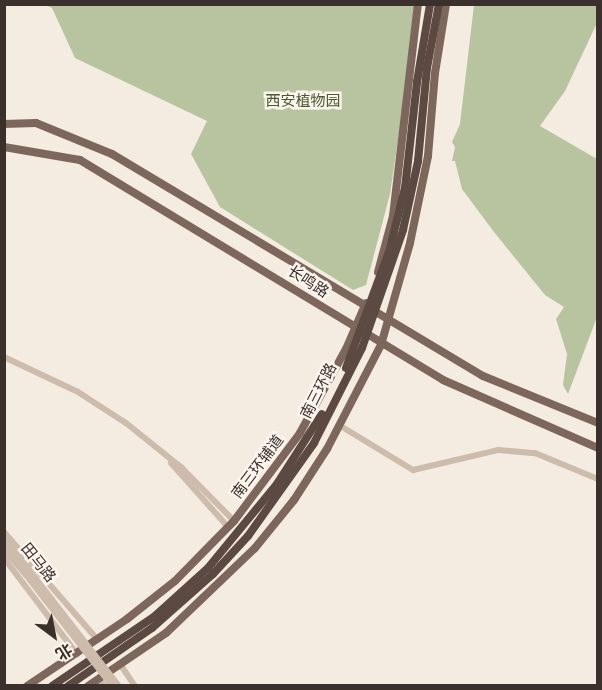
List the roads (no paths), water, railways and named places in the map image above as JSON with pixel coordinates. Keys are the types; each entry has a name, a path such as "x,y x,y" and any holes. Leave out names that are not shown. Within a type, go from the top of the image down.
{"highway":[{"name":"南三环路","path":"52,686 155,616 210,571 302,449 362,333 389,252 405,188 417,82 430,4"},
{"name":"南三环路","path":"68,686 152,628 248,536 314,442 362,348 403,230 418,161 427,68 438,4"}],"main road":[{"name":"南三环辅道","path":"27,686 98,640 175,581 234,521 300,433 355,330 393,216 418,4"},
{"path":"88,686 166,633 213,592 255,548 294,500 339,425 381,345 389,321 429,156 435,73 446,4"},
{"name":"长鸣路","path":"4,124 36,123 112,154 364,307 483,376 597,423"},
{"name":"长鸣路","path":"4,147 80,160 266,271 381,345 478,397 597,448"}],"street":[{"path":"4,357 78,392 163,453 234,521"},
{"path":"339,425 413,470 498,450 535,453 597,479"},
{"path":"163,453 228,527"},
{"path":"4,532 98,640"},
{"name":"田马路","path":"4,540 112,686"},
{"name":"田马路","path":"4,549 28,573 119,686"},
{"path":"4,558 77,654"},
{"path":"120,664 135,686"},
{"path":"98,679 105,686"}],"park label":[{"name":"西安植物园","path":"303,102"}]}
